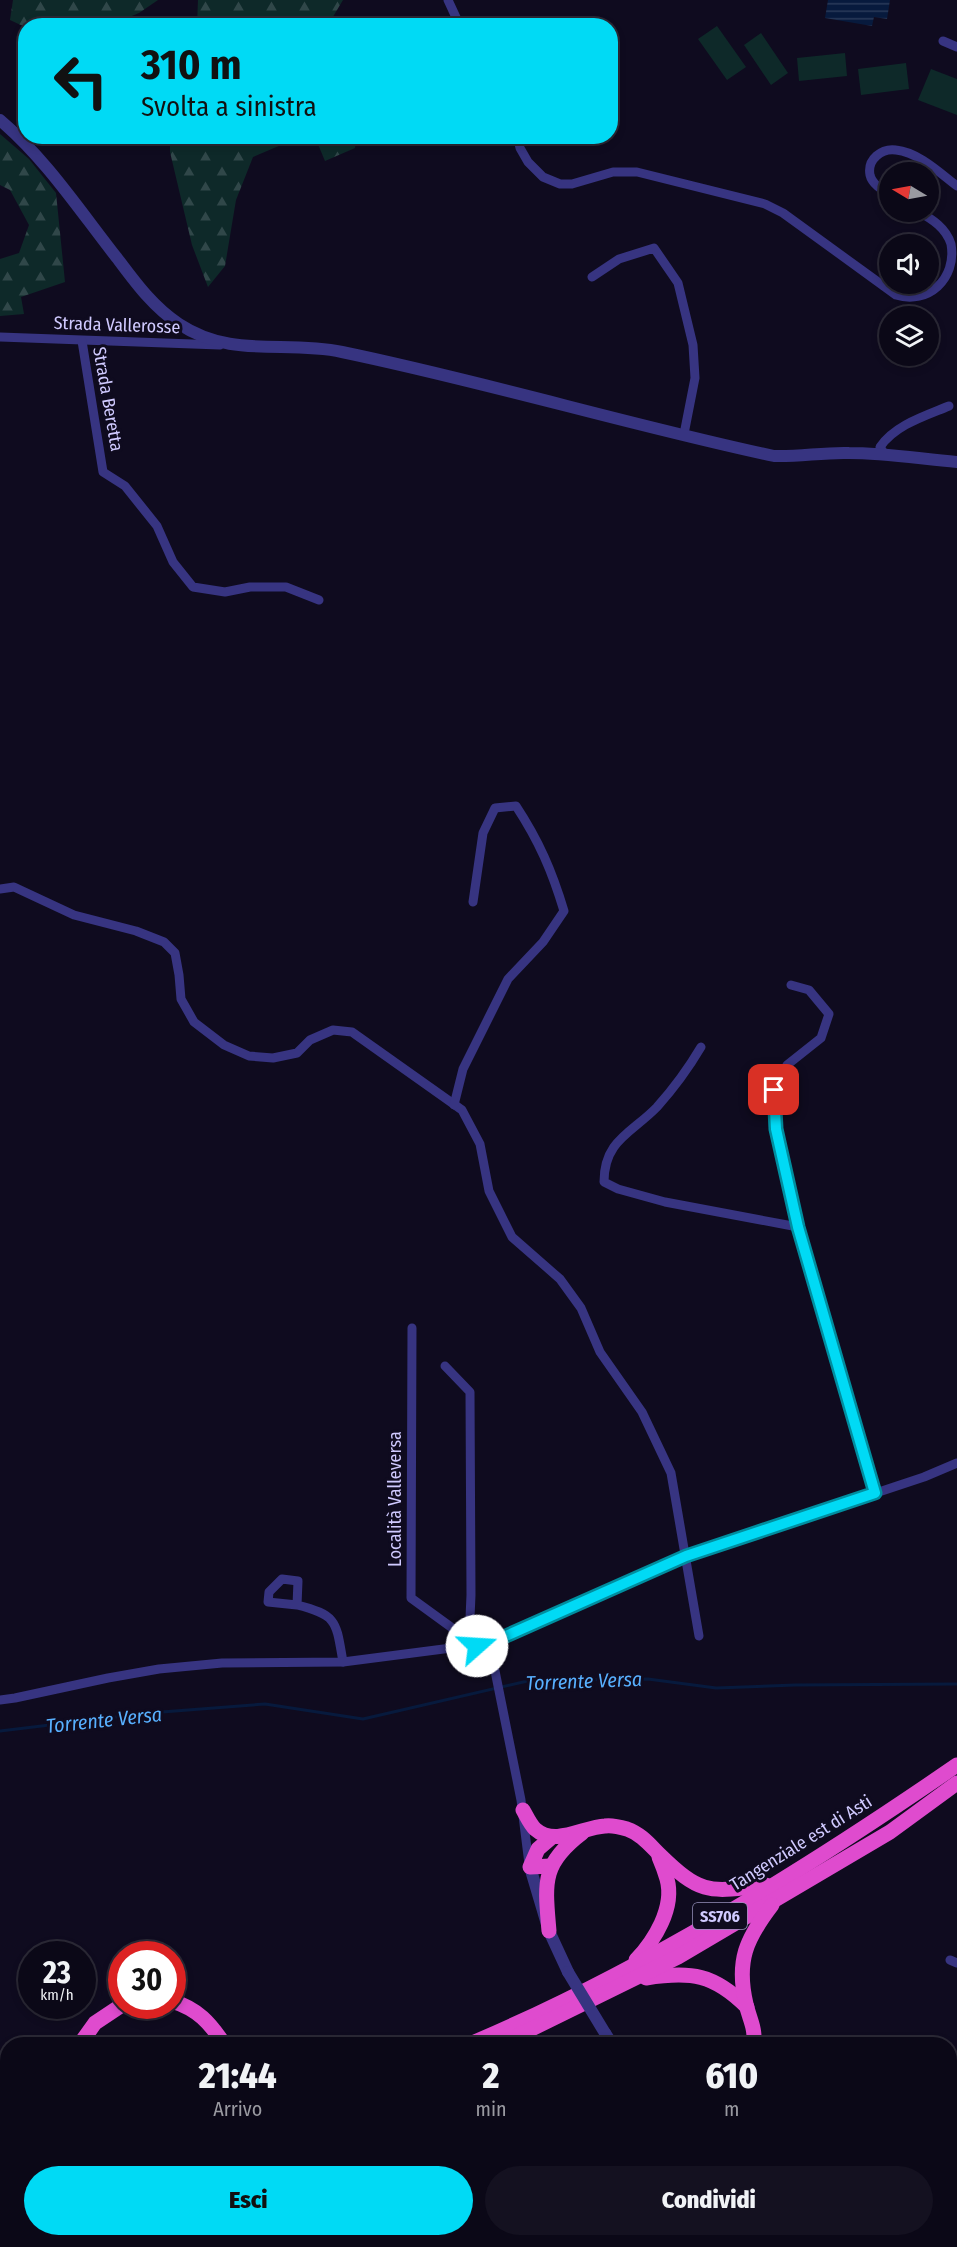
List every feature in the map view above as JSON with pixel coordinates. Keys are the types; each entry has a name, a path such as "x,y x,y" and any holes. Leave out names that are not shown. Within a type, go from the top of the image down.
{"highway":[{"name":"Tangenziale est di Asti","path":"487,2037 631,1974 678,1958 957,1765"},
{"name":"Tangenziale est di Asti","path":"775,1891 890,1832 957,1783"},
{"path":"523,1810 536,1829 552,1837"},
{"path":"551,1866 530,1868 538,1849 552,1837 606,1825 629,1830 641,1836 689,1881 707,1888 775,1891 748,1939 742,1962 742,1984 753,2022 754,2037"},
{"path":"549,1931 546,1892 551,1866 564,1847 587,1830"},
{"path":"631,1974 662,1920 667,1903 668,1881 657,1851"},
{"path":"631,1974 683,1974 707,1979 731,1991 747,2007"},
{"name":"Tangenziale est di Asti","path":"518,2037 631,1974"},
{"path":"186,2005 210,2024 219,2037"},
{"path":"85,2037 95,2023 108,2014"},
{"path":"521,2037 526,2034"}],"street":[{"path":"448,0 456,18"},
{"path":"943,41 957,47"},
{"path":"0,120 18,138"},
{"path":"25,144 38,157 149,299 164,313 195,333 215,342 344,352 774,456 846,453 957,462"},
{"path":"519,144 528,162 543,177 560,184 572,184 613,172 637,172 765,204 783,213 896,295 907,299 924,296 936,290 944,281 953,261 951,244 947,235 935,222"},
{"path":"879,187 870,176 871,162 885,150 895,149 915,156 923,162"},
{"path":"939,173 957,186"},
{"path":"592,277 619,258 654,248 678,283 693,345 695,378 684,434"},
{"name":"Strada Vallerosse","path":"0,337 234,345"},
{"name":"Strada Beretta","path":"81,341 103,472 125,486 151,518 157,526 172,562 193,587 225,592 250,587 286,587 319,600"},
{"path":"885,455 880,447 888,436 912,422 949,406"},
{"path":"454,1105 463,1069 508,979 543,942 564,911 553,873 535,835 516,806 495,808 483,833 473,902"},
{"path":"0,889 14,887 74,915 136,931 164,942 175,953 181,999 194,1022 224,1045 249,1056 273,1058 297,1053 310,1040 333,1030 352,1032 462,1110 480,1144 489,1191 512,1237 560,1279 581,1308 600,1352 642,1412 671,1473 699,1636"},
{"path":"791,985 809,990 829,1014 821,1038 787,1065 774,1090 776,1129 798,1227 875,1493"},
{"path":"701,1047 681,1080 655,1109 616,1142 604,1166 603,1182 618,1189 665,1202 798,1227"},
{"name":"Località Valleversa","path":"412,1328 411,1598 473,1643"},
{"path":"445,1366 470,1392 473,1643 492,1661 495,1672 523,1810 530,1868 549,1931 568,1972 608,2037"},
{"path":"0,1700 159,1669 222,1663 343,1662 473,1643 490,1643 686,1556 957,1463"},
{"path":"297,1605 322,1611 337,1628 343,1662"}],"green space":[{"path":"13,0 158,0 127,18 18,18 18,24 10,20"},
{"path":"198,0 343,0 332,18 197,18"},
{"path":"717,26 746,67 727,80 698,39"},
{"path":"761,33 788,73 771,85 744,45"},
{"path":"845,53 847,76 799,81 797,58"},
{"path":"906,63 909,89 861,95 858,69"},
{"path":"931,69 957,79 957,115 918,100"},
{"path":"0,134 29,159 56,193 65,282 21,297 24,314 0,316 0,259 19,253 29,225 10,190 0,185"},
{"path":"170,144 285,144 253,157 236,200 225,266 208,287 192,245"},
{"path":"318,144 355,144 355,148 325,161"}],"water":[{"path":"828,0 890,0 887,19 874,17 872,26 825,18"}],"waterway":[{"name":"Torrente Versa","path":"0,1731 149,1713 265,1704 363,1719 532,1680 648,1679 716,1688 957,1684"}],"route":[{"path":"477,1646 490,1643 686,1556 875,1493 798,1227 776,1129 774,1090"}]}
